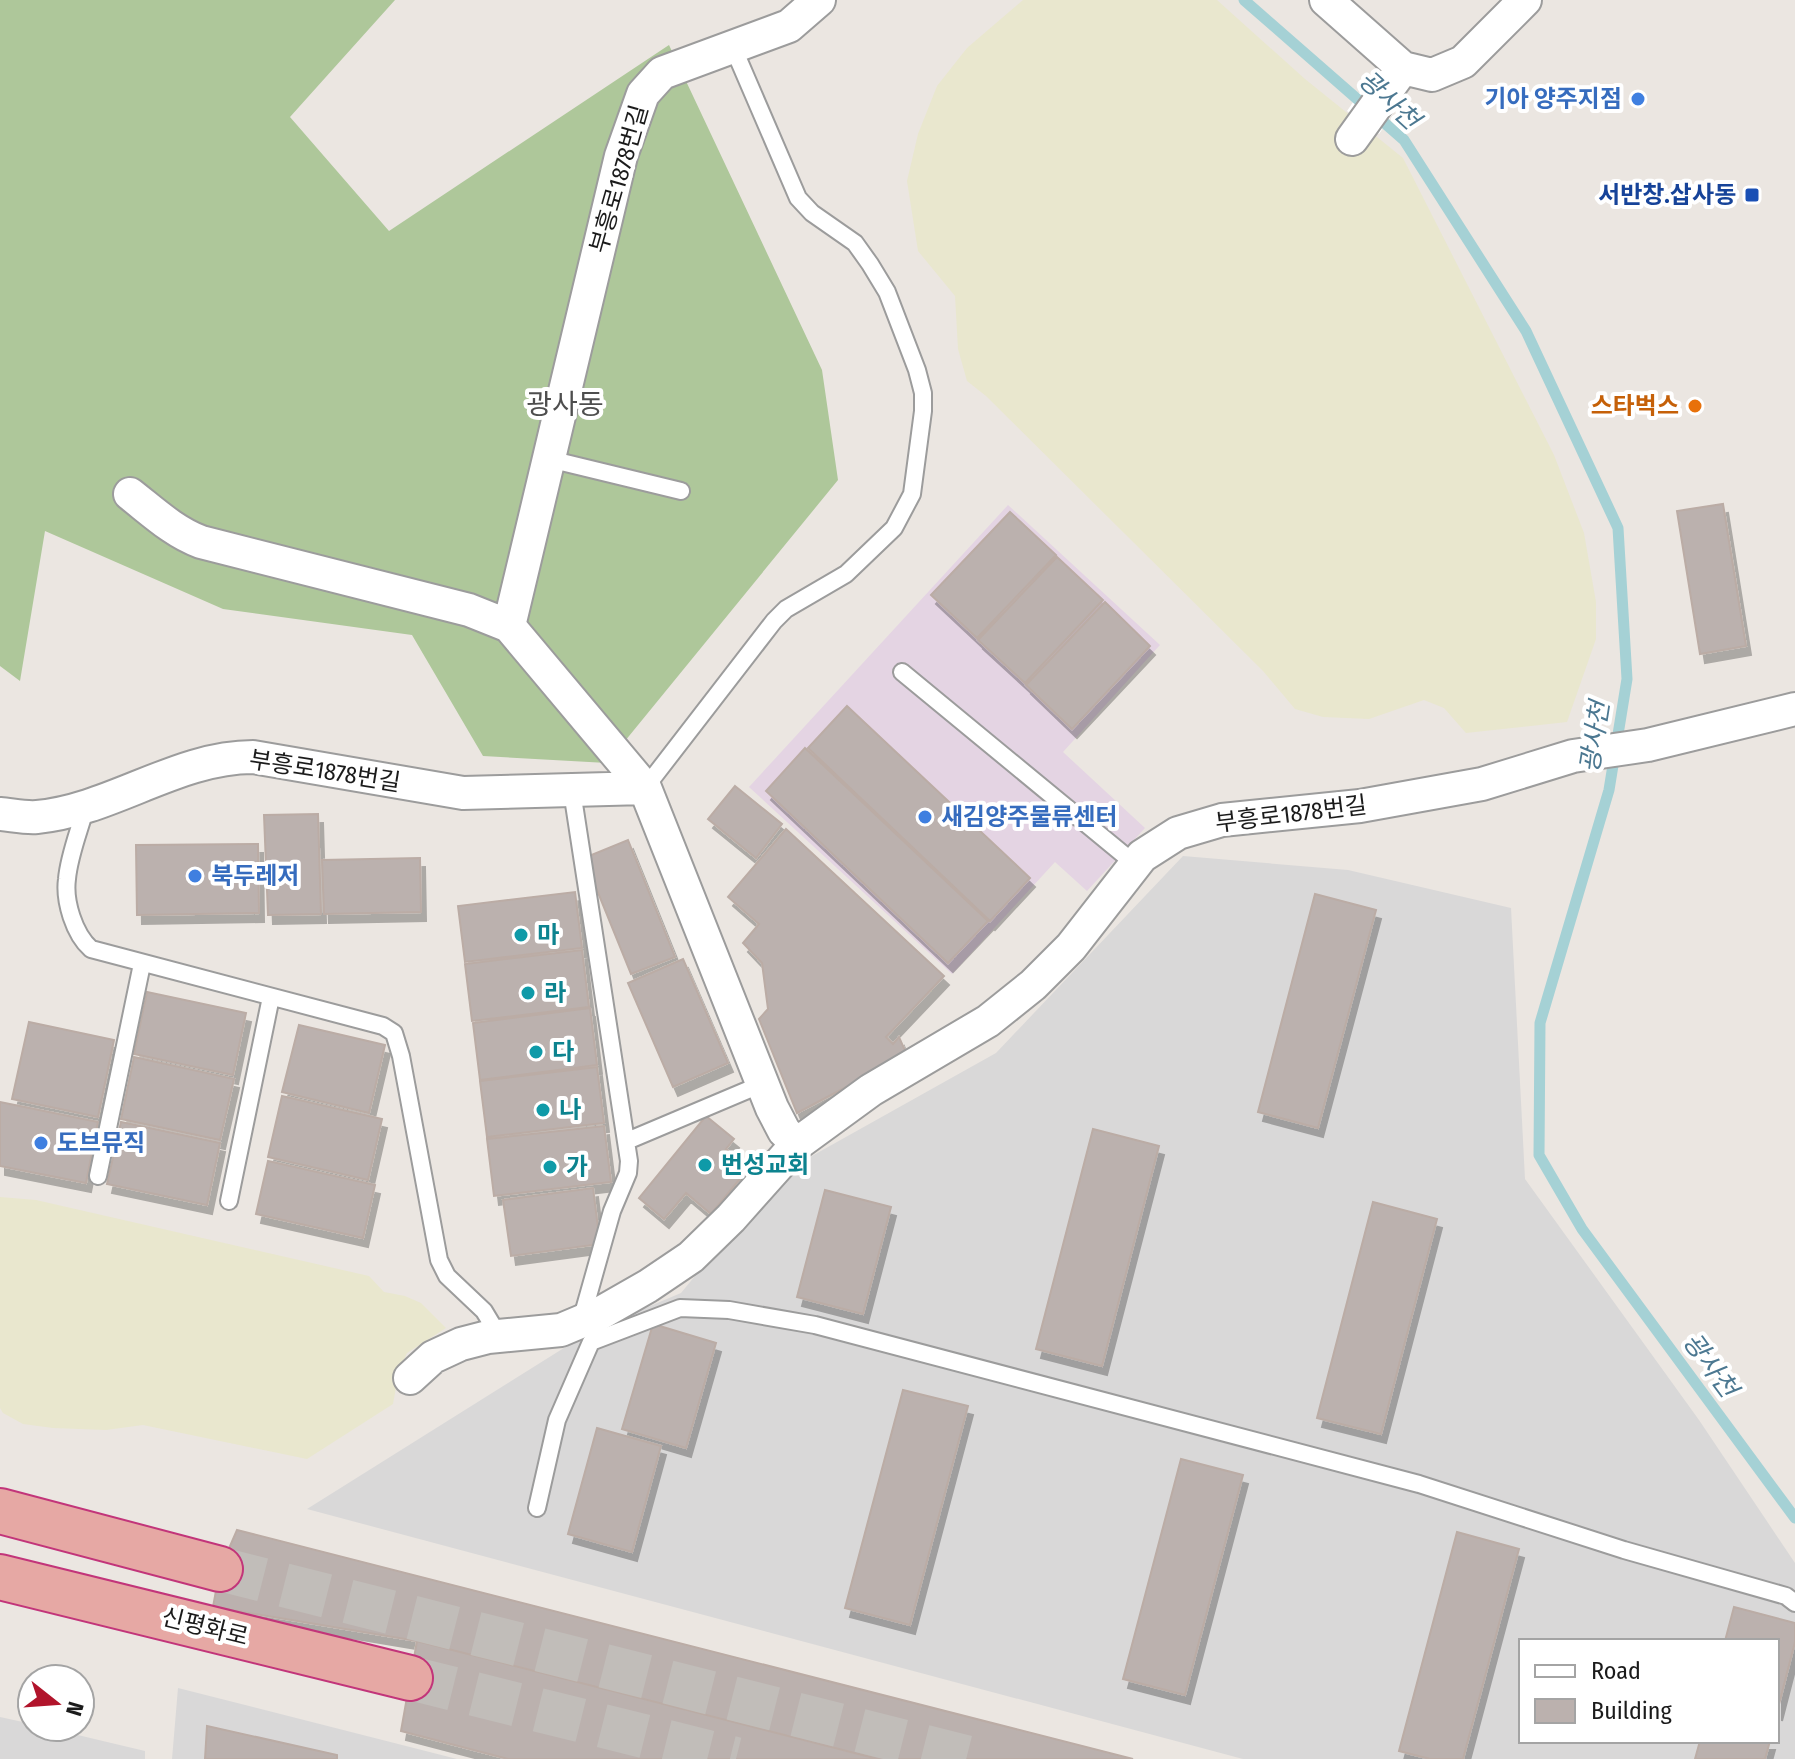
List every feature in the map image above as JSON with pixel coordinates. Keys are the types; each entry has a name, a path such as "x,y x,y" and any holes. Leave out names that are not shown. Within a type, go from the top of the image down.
{"highway":[{"path":"0,1511 220,1569"},
{"name":"신평화로","path":"0,1577 410,1678"}],"street":[{"name":"부흥로1878번길","path":"509,626 621,156 643,94 662,73 789,26 819,0"},
{"path":"1326,0 1403,68 1432,75 1463,62 1525,0"},
{"path":"1354,136 1403,68"},
{"path":"130,494 185,536 201,542 469,610 509,626 645,788 762,1084 784,1131 797,1144"},
{"name":"부흥로1878번길","path":"410,1378 433,1357 461,1344 499,1336 561,1330 599,1314 691,1257 731,1218 797,1144 871,1090 988,1021 1033,985 1071,947 1135,864 1158,844 1201,825 1360,806 1482,784 1573,756 1648,745 1795,709"},
{"name":"부흥로1878번길","path":"0,814 35,817 86,806 204,763 230,757 253,757 463,793 645,788"}],"lane":[{"path":"645,788 774,621 786,609 846,574 894,528 912,494 923,411 923,393 917,370 887,292 855,243 812,213 798,198 733,47"},
{"path":"549,459 681,491"},
{"path":"902,672 1135,864"},
{"path":"572,791 627,1141 628,1173 612,1211 580,1321"},
{"path":"86,806 66,880 73,920 82,941 91,949 383,1026 394,1033 439,1260 447,1276 484,1311 499,1336"},
{"path":"98,1176 142,964"},
{"path":"229,1201 271,997"},
{"path":"627,1141 762,1084"},
{"path":"537,1508 557,1420 591,1342 680,1308 729,1310 815,1325 1419,1484 1624,1550 1786,1596 1795,1603"}],"shaded area":[{"path":"1023,0 1217,0 1305,79 1403,158 1554,455 1584,533 1596,602 1596,639 1567,722 1466,733 1444,708 1424,700 1369,719 1323,717 1295,709 1263,671 986,396 967,381 958,349 955,296 918,251 907,181 918,134 937,86 967,48"},
{"path":"1008,505 1160,645 1063,752 1145,828 1087,891 1055,862 952,974 749,787"},
{"path":"1183,856 1348,870 1511,908 1525,1179 1699,1420 1795,1563 1795,1759 1243,1759 307,1509 591,1331 681,1293 778,1175 996,1053"},
{"path":"0,1197 36,1200 369,1276 384,1292 421,1303 446,1328 407,1353 399,1371 393,1404 307,1459 143,1425 106,1430 23,1424 0,1408"},
{"path":"178,1688 457,1759 172,1759"},
{"path":"0,1717 16,1720 16,1743 96,1743 96,1739 145,1751 145,1759 0,1759"}],"green space":[{"path":"0,0 395,0 290,117 389,231 669,45 822,370 838,480 607,763 483,756 412,635 223,609 45,531 20,681 0,666"}],"pier":[{"path":"1377,67 1409,90 1379,134 1347,111"}],"building":[{"path":"1723,504 1746,646 1700,654 1677,511"},
{"path":"1010,512 1056,555 977,638 931,595"},
{"path":"1057,557 1103,600 1025,683 978,640"},
{"path":"1105,602 1150,646 1072,729 1026,685"},
{"path":"847,706 1030,878 990,921 808,748"},
{"path":"805,748 988,921 948,963 766,791"},
{"path":"735,786 782,824 756,858 708,819"},
{"path":"318,814 321,914 268,915 264,815"},
{"path":"786,829 944,976 886,1037 893,1044 899,1037 907,1055 797,1113 759,1019 768,1009 762,963 743,943 759,924 728,897"},
{"path":"628,840 675,957 631,974 584,858"},
{"path":"258,844 259,913 137,915 136,845"},
{"path":"420,858 421,912 324,914 322,860"},
{"name":"마","path":"575,892 582,948 465,962 458,906"},
{"path":"1315,894 1376,910 1318,1128 1258,1112"},
{"name":"라","path":"582,950 589,1007 472,1021 465,964"},
{"path":"683,959 728,1063 673,1087 628,983"},
{"path":"147,992 246,1013 233,1075 134,1054"},
{"name":"다","path":"590,1008 597,1065 480,1080 473,1023"},
{"path":"29,1022 114,1040 98,1117 12,1099"},
{"path":"299,1025 385,1045 369,1113 282,1092"},
{"path":"134,1057 234,1079 220,1140 121,1119"},
{"name":"나","path":"597,1067 604,1123 487,1137 480,1081"},
{"path":"282,1096 382,1119 368,1180 268,1157"},
{"path":"0,1102 98,1122 86,1183 0,1166"},
{"name":"번성교회","path":"706,1116 734,1139 726,1149 749,1168 711,1214 686,1193 664,1219 639,1198"},
{"path":"121,1122 220,1143 207,1205 107,1184"},
{"name":"가","path":"604,1126 611,1182 494,1196 487,1139"},
{"path":"1093,1129 1159,1146 1102,1366 1036,1349"},
{"path":"268,1161 375,1185 363,1238 256,1214"},
{"path":"593,1188 600,1244 511,1256 503,1200"},
{"path":"825,1190 891,1207 863,1314 797,1297"},
{"path":"1373,1202 1437,1219 1381,1434 1317,1418"},
{"path":"653,1324 716,1343 686,1448 622,1429"},
{"path":"903,1390 968,1406 910,1625 845,1608"},
{"path":"597,1428 661,1446 632,1552 568,1534"},
{"path":"1181,1459 1243,1475 1185,1695 1123,1679"},
{"path":"237,1530 1133,1759 878,1759 417,1641 213,1607 220,1569"},
{"path":"1457,1532 1519,1549 1463,1759 1430,1759 1399,1751"},
{"path":"1734,1607 1795,1623 1795,1642 1779,1704 1779,1639 1726,1639"},
{"path":"417,1641 878,1759 508,1759 401,1731"},
{"path":"207,1726 337,1755 337,1759 205,1759"},
{"path":"1699,1743 1769,1743 1765,1759 1695,1759"}],"waterway":[{"name":"광사천","path":"1244,0 1404,140 1526,331 1618,528 1627,679 1609,790 1540,1023 1539,1155 1582,1229 1795,1518"}],"tunnel":[{"path":"220,1569 973,1759"},
{"path":"410,1678 736,1759"}],"place":[{"name":"기아 양주지점","path":"1638,99"},
{"name":"서반창.삽사동","path":"1752,195"},
{"name":"스타벅스","path":"1695,406"},
{"name":"새김양주물류센터","path":"925,817"},
{"name":"북두레저","path":"195,876"},
{"name":"마","path":"521,935"},
{"name":"라","path":"528,993"},
{"name":"다","path":"536,1052"},
{"name":"나","path":"543,1110"},
{"name":"도브뮤직","path":"41,1143"},
{"name":"번성교회","path":"705,1165"},
{"name":"가","path":"550,1167"}],"district":[{"name":"광사동","path":"565,404"}]}
